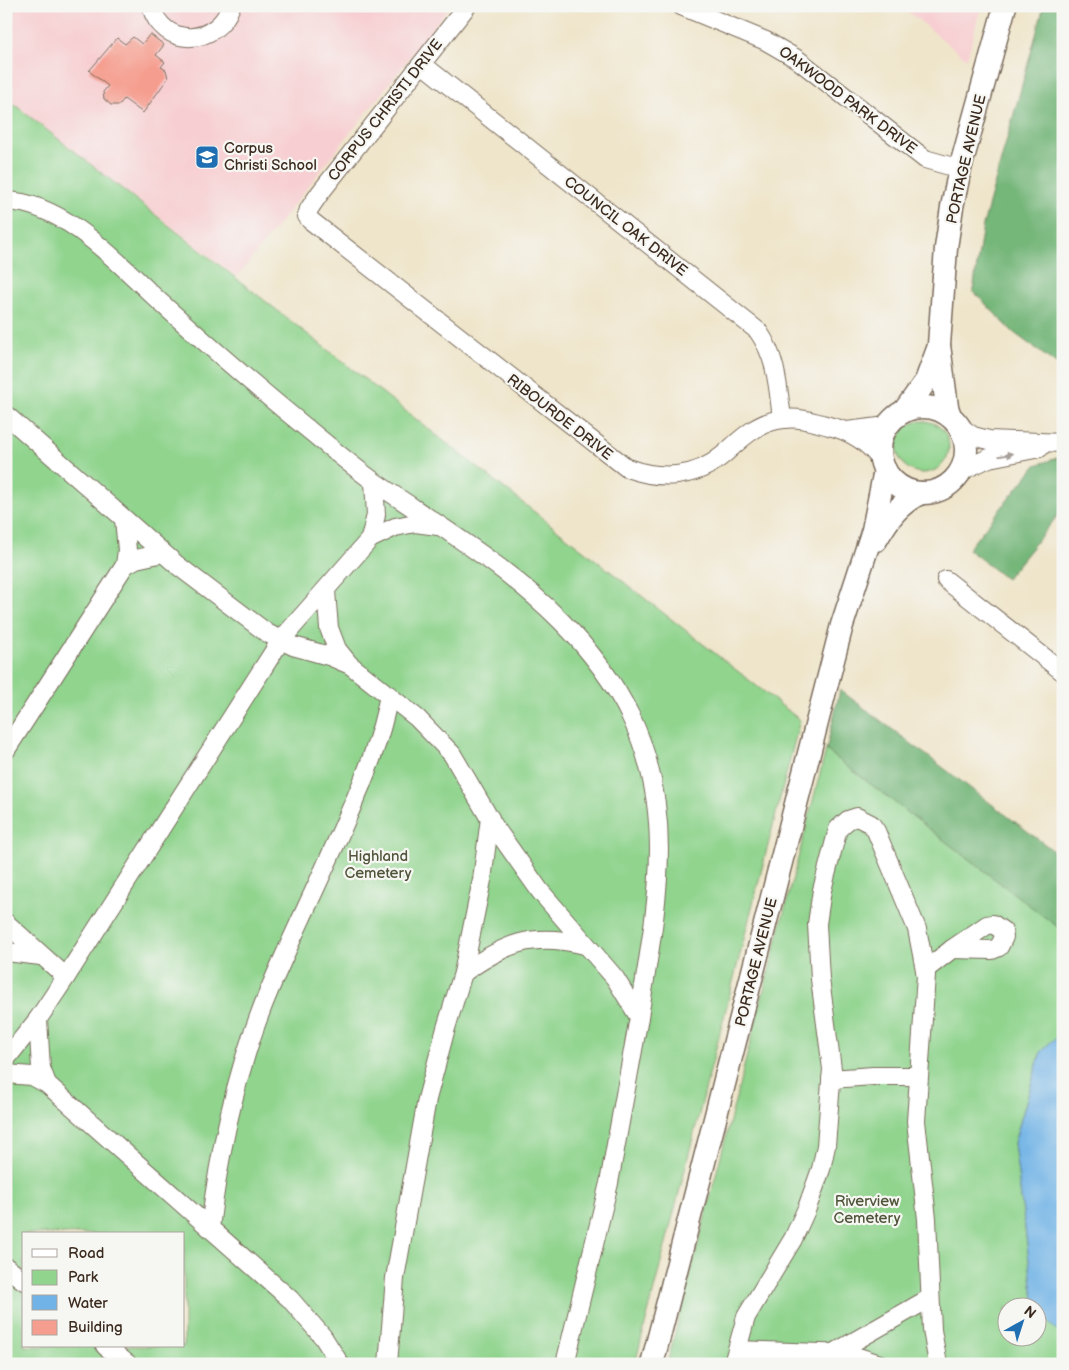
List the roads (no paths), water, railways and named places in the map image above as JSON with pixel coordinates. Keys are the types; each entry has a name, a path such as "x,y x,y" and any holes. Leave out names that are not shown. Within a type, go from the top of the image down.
{"main road":[{"name":"PORTAGE AVENUE","path":"955,422 947,408 939,345 946,248 960,169 1005,6"},
{"name":"PORTAGE AVENUE","path":"905,410 926,381 939,345"},
{"path":"928,407 955,422 966,449 961,471 954,480 932,492 907,489 894,482 883,465 881,446 887,426 892,420 905,410 928,407"},
{"name":"PORTAGE AVENUE","path":"652,1364 842,625 864,561 883,487 883,465"},
{"name":"PORTAGE AVENUE","path":"864,561 896,509 907,499 921,492"}],"street":[{"path":"151,6 158,22 170,32 184,38 200,37 214,32 225,21 232,6"},
{"name":"CORPUS CHRISTI DRIVE","path":"308,216 309,209 320,193 467,6"},
{"name":"OAKWOOD PARK DRIVE","path":"681,6 707,11 797,58 925,159 960,169"},
{"name":"COUNCIL OAK DRIVE","path":"422,64 753,326 766,342 772,354 782,419"},
{"path":"6,201 38,207 72,226 128,272 262,392 374,482 506,572 561,621 606,676 629,714 642,743 653,777 660,852 659,884 639,1017 609,1183 565,1364"},
{"name":"RIBOURDE DRIVE","path":"308,216 310,220 425,312 627,468 656,476 680,475 695,471 722,455 753,429 782,419 802,419 848,431 872,448 883,465"},
{"path":"6,415 163,553 267,633 281,640 349,664"},
{"path":"955,422 973,436 989,440 1057,443"},
{"name":"RIBOURDE DRIVE","path":"848,431 887,426"},
{"path":"961,471 989,458 1028,451 1057,443"},
{"path":"370,539 376,515 374,482"},
{"path":"6,750 125,565 127,550 124,520"},
{"path":"6,1059 38,1019 66,977 281,640 326,592 332,581 370,539 395,528 415,523 438,526"},
{"path":"125,565 136,559 163,553"},
{"path":"946,580 1063,672"},
{"path":"326,592 329,628 337,649 349,664 418,718 452,754 490,818 540,892 615,978 639,1017"},
{"path":"210,1228 223,1142 246,1049 271,985 363,782 379,738 389,695"},
{"path":"880,1364 849,1354 834,1353 735,1357 746,1317 793,1239 816,1186 828,1130 831,1080 817,943 817,924 822,890 838,828 848,820 857,817 864,820 876,831 914,920 925,970 916,1120 927,1219 932,1330 938,1364"},
{"path":"388,1364 395,1278 426,1108 437,1059 463,973 482,880 490,818"},
{"path":"6,923 66,977"},
{"path":"463,973 502,948 518,942 566,940 585,944"},
{"path":"925,970 952,949"},
{"path":"6,952 41,956"},
{"path":"38,1019 41,1068 47,1084"},
{"path":"6,1074 32,1076 47,1084 210,1228 310,1320 340,1364"},
{"path":"831,1080 873,1076 918,1076"},
{"path":"6,1267 22,1279"},
{"path":"834,1353 930,1298"},
{"path":"108,1348 128,1364"}],"water":[{"path":"1063,1031 1063,1336 1046,1320 1046,1298 1034,1298 1014,1143 1041,1051"}],"place":[{"name":"Corpus Christi School","path":"207,157"}],"park label":[{"name":"Highland Cemetery","path":"378,864"},
{"name":"Riverview Cemetery","path":"867,1210"}]}
